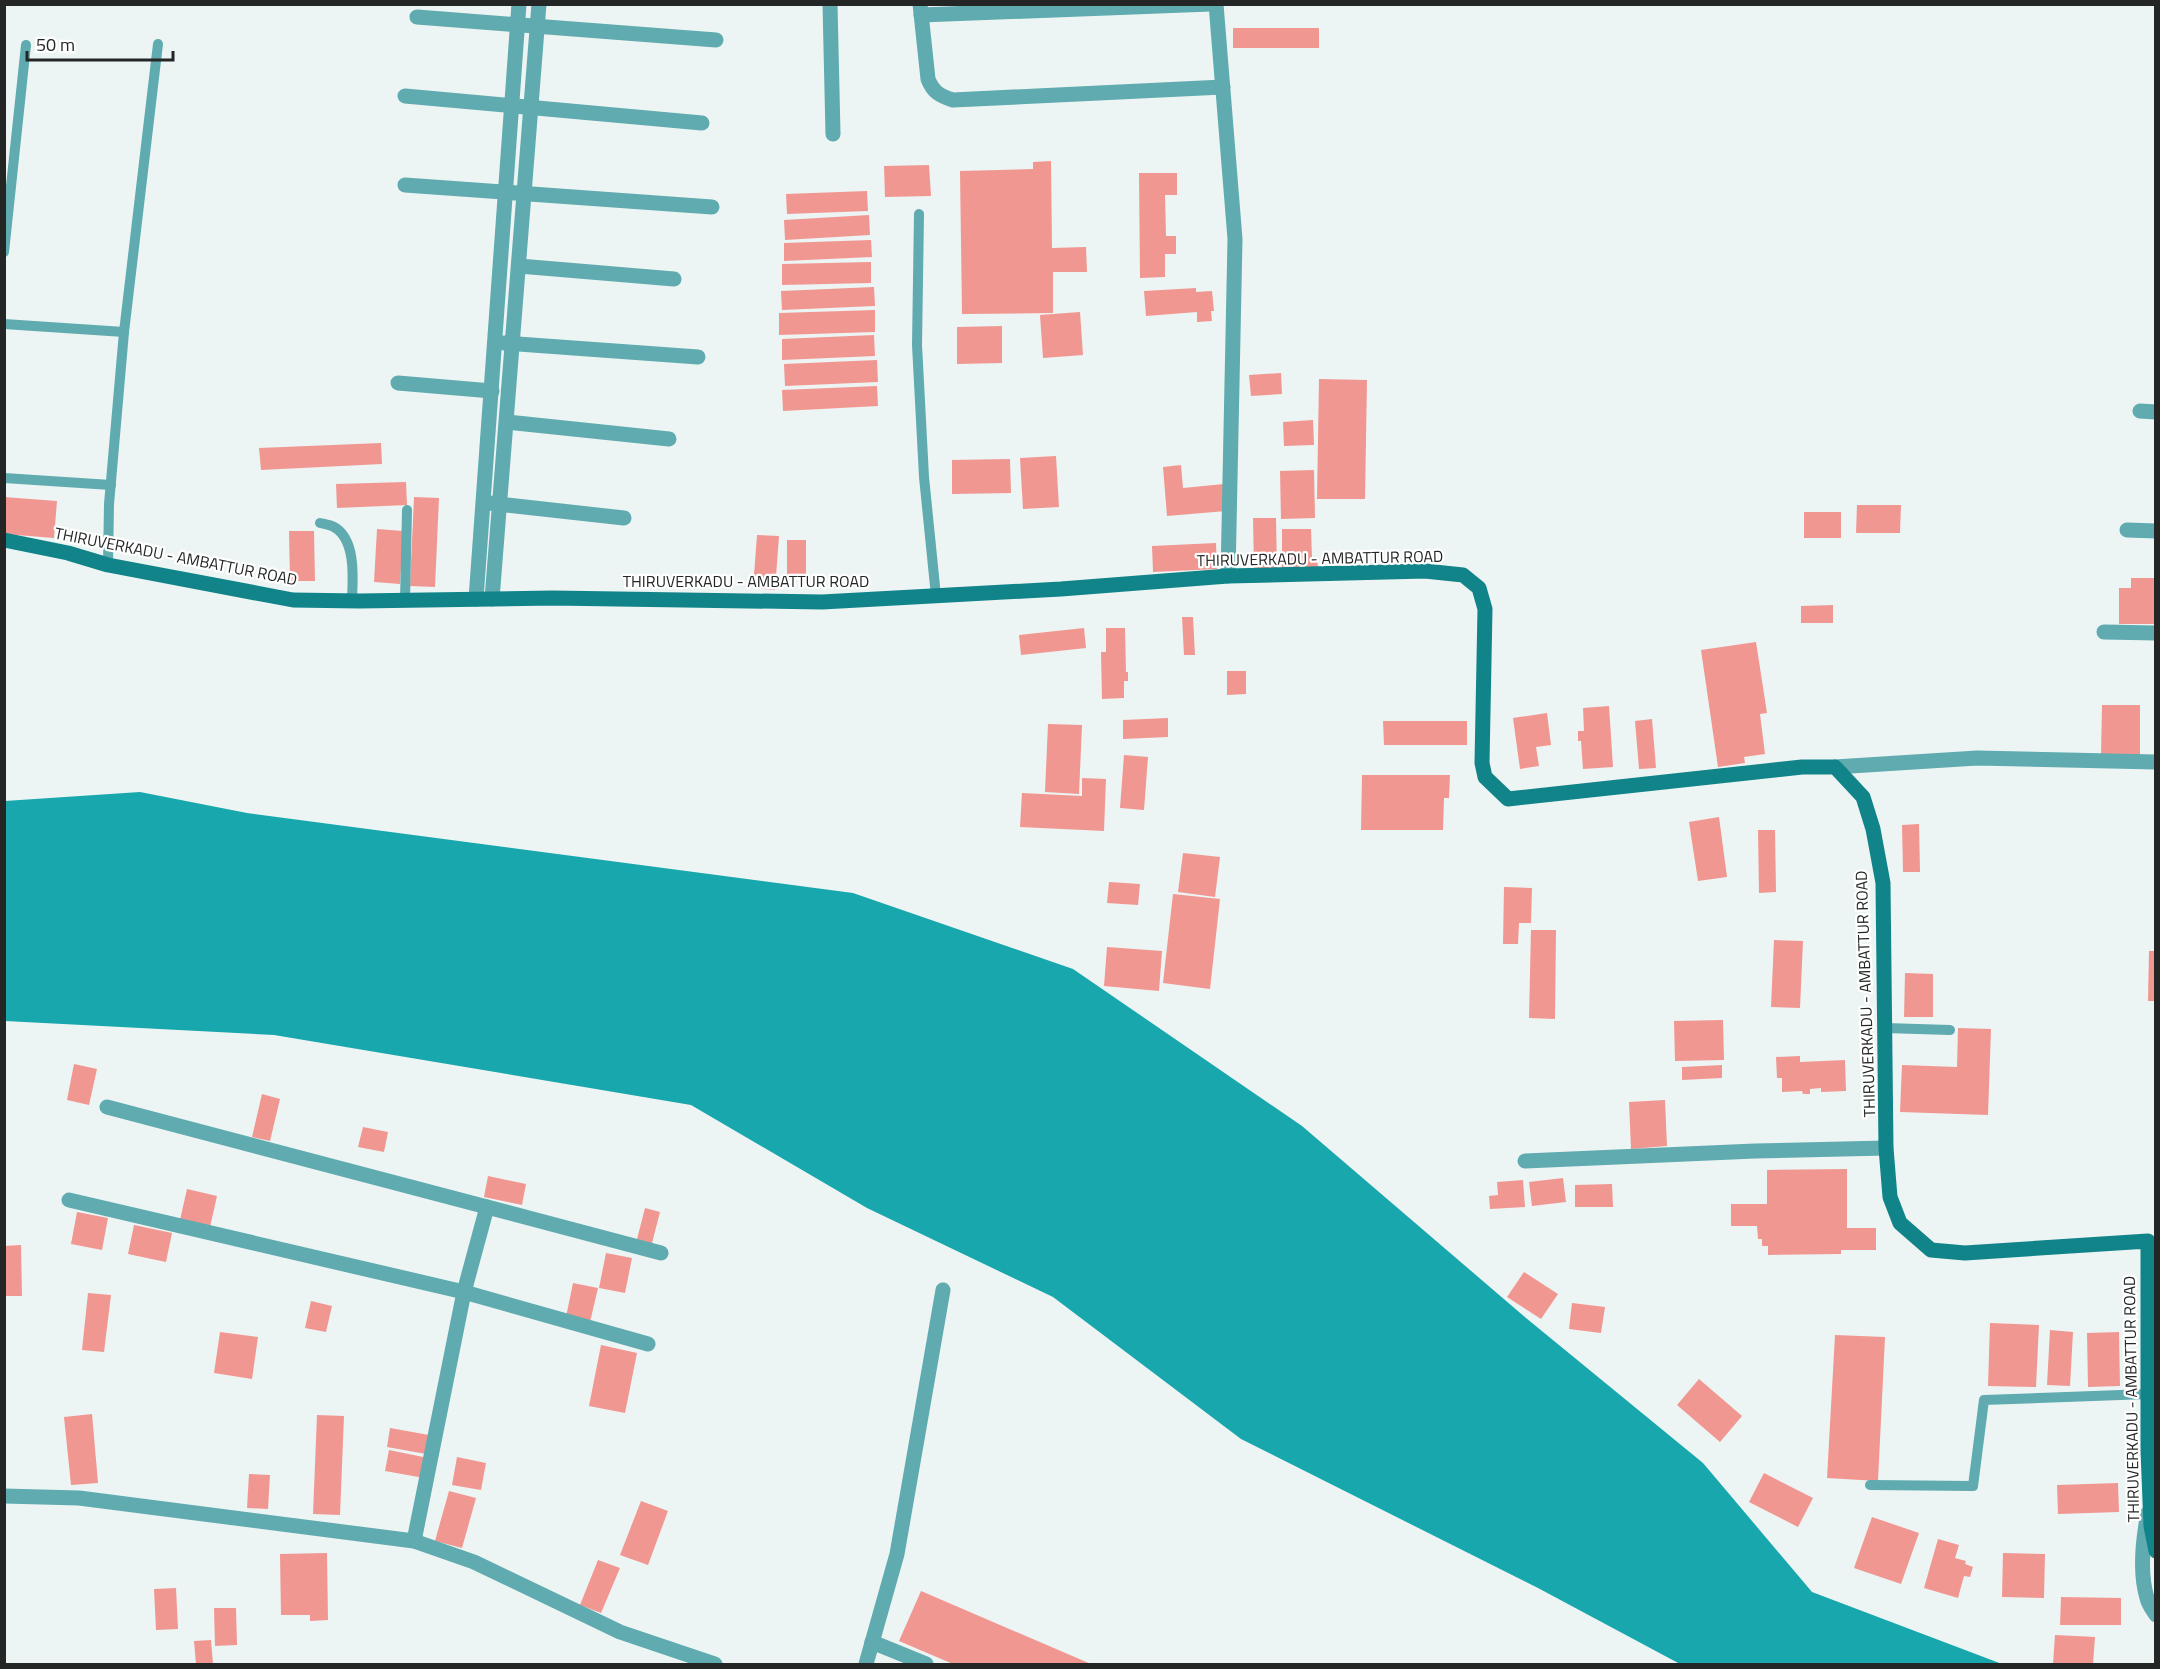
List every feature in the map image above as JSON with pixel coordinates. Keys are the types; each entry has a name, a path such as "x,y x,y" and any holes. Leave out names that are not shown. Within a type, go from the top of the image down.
{"main road":[{"name":"THIRUVERKADU - AMBATTUR ROAD","path":"4,540 68,553 108,565 293,600 553,598 822,602 1228,576 1425,571 1463,575 1479,588 1485,609 1482,763 1485,777 1508,799 1802,767 1835,768 1863,797 1873,829 1883,883 1887,1148 1890,1197 1900,1223 1931,1250 1965,1253 2152,1240 2150,1506 2152,1540 2156,1551"}],"street":[{"path":"476,599 519,4"},
{"path":"492,599 539,4"},
{"path":"830,4 833,134"},
{"path":"1211,4 920,10 928,79 932,88 940,96 953,100 1223,87"},
{"path":"1216,4 1235,239 1228,576"},
{"path":"417,17 716,40"},
{"path":"405,96 702,123"},
{"path":"405,185 712,207"},
{"path":"519,266 674,279"},
{"path":"495,342 698,357"},
{"path":"398,383 492,391"},
{"path":"2140,411 2156,412"},
{"path":"507,422 669,439"},
{"path":"483,503 624,518"},
{"path":"2127,530 2156,531"},
{"path":"2104,632 2156,633"},
{"path":"1835,768 1977,758 2156,762"},
{"path":"107,1107 662,1253"},
{"path":"1525,1161 1755,1150 1887,1148"},
{"path":"69,1200 464,1292 648,1344"},
{"path":"414,1541 464,1292 487,1208"},
{"path":"866,1665 897,1554 944,1290"},
{"path":"4,1496 80,1498 414,1541 474,1562 620,1632 715,1665"},
{"path":"2150,1506 2144,1542 2144,1581 2147,1599 2156,1615"},
{"path":"872,1642 926,1665"}],"lane":[{"path":"108,565 109,504 124,332 158,44"},
{"path":"4,252 26,45"},
{"path":"919,214 917,345 924,477 936,596"},
{"path":"4,324 124,332"},
{"path":"4,478 111,485"},
{"path":"405,600 407,510"},
{"path":"320,522 335,527 345,538 352,561 352,599"},
{"path":"1885,1028 1950,1030"},
{"path":"1870,1485 1973,1486 1984,1400 2150,1400"}],"water":[{"path":"140,792 247,813 853,893 1073,969 1302,1126 1526,1318 1703,1463 1812,1592 2002,1664 1680,1664 1538,1588 1241,1439 1053,1297 867,1208 691,1105 274,1035 5,1021 5,801"}],"building":[{"path":"1233,28 1319,28 1319,48 1233,48"},
{"path":"1051,161 1052,248 1086,247 1087,272 1053,272 1053,313 962,314 960,171 1033,169 1033,162"},
{"path":"929,165 931,196 885,197 884,166"},
{"path":"1139,173 1177,173 1177,195 1165,195 1166,236 1176,236 1176,254 1165,254 1165,277 1140,278"},
{"path":"867,191 868,211 787,214 786,194"},
{"path":"869,215 870,235 785,240 784,220"},
{"path":"871,240 872,257 784,261 784,243"},
{"path":"871,262 871,283 782,285 782,264"},
{"path":"874,287 875,306 782,310 781,291"},
{"path":"1196,288 1196,292 1212,291 1214,311 1211,311 1212,321 1197,322 1197,312 1146,316 1144,291"},
{"path":"875,310 875,332 779,335 779,313"},
{"path":"1080,312 1083,355 1043,358 1040,315"},
{"path":"1002,326 1002,363 957,364 957,327"},
{"path":"874,335 875,356 782,360 782,339"},
{"path":"877,360 878,382 785,386 784,364"},
{"path":"1281,373 1282,394 1251,396 1249,375"},
{"path":"1319,379 1367,380 1365,499 1317,499"},
{"path":"877,386 878,406 783,411 782,390"},
{"path":"1313,420 1314,445 1284,446 1283,422"},
{"path":"381,443 382,464 261,470 259,448"},
{"path":"1056,456 1059,507 1023,509 1020,458"},
{"path":"1010,459 1011,493 952,494 952,460"},
{"path":"1181,465 1183,488 1224,484 1226,511 1167,516 1163,467"},
{"path":"1314,470 1315,518 1281,519 1280,471"},
{"path":"406,482 407,505 337,508 336,484"},
{"path":"4,497 57,501 54,538 4,534"},
{"path":"414,497 439,498 435,587 410,586"},
{"path":"1857,505 1901,505 1900,533 1856,533"},
{"path":"1804,512 1841,512 1841,538 1804,538"},
{"path":"1253,518 1276,518 1277,569 1254,570"},
{"path":"377,529 403,531 400,584 374,582"},
{"path":"1282,529 1311,529 1312,558 1317,558 1318,568 1282,568"},
{"path":"289,531 314,531 315,581 290,581"},
{"path":"757,535 779,536 775,590 753,588"},
{"path":"787,540 806,540 806,575 787,575"},
{"path":"1216,543 1217,569 1153,572 1152,546"},
{"path":"2131,578 2156,578 2156,624 2119,624 2119,588 2131,588"},
{"path":"1833,605 1833,623 1801,623 1801,606"},
{"path":"1182,617 1193,617 1195,655 1184,655"},
{"path":"1084,628 1086,648 1021,655 1019,635"},
{"path":"1106,628 1125,628 1128,681 1124,681 1124,698 1102,699 1101,652 1106,652"},
{"path":"1756,642 1767,713 1760,714 1765,754 1744,757 1745,763 1718,767 1701,650"},
{"path":"1227,671 1246,671 1246,694 1227,695"},
{"path":"2102,705 2140,705 2140,755 2101,755"},
{"path":"1609,706 1613,767 1583,769 1578,731 1584,731 1583,708"},
{"path":"1547,713 1551,745 1536,747 1539,766 1520,769 1513,718"},
{"path":"1168,718 1168,737 1123,739 1123,720"},
{"path":"1652,719 1656,768 1639,769 1635,721"},
{"path":"1383,721 1467,721 1467,745 1384,745"},
{"path":"1048,724 1082,725 1079,794 1045,792"},
{"path":"1124,755 1148,757 1144,810 1120,808"},
{"path":"1362,775 1450,775 1449,798 1444,798 1443,830 1361,830"},
{"path":"1082,778 1106,779 1104,831 1020,827 1022,793 1082,796"},
{"path":"1719,817 1727,877 1698,881 1689,822"},
{"path":"1919,824 1920,872 1903,872 1902,825"},
{"path":"1758,830 1775,830 1776,892 1759,893"},
{"path":"1183,853 1220,857 1215,897 1178,892"},
{"path":"1109,882 1140,884 1138,905 1107,903"},
{"path":"1504,887 1532,888 1531,923 1519,923 1518,944 1503,944"},
{"path":"1173,894 1220,899 1210,989 1163,983"},
{"path":"1531,930 1556,930 1555,1019 1529,1018"},
{"path":"1774,940 1803,941 1800,1008 1771,1007"},
{"path":"1107,947 1162,951 1159,991 1104,986"},
{"path":"2149,951 2156,951 2156,1001 2148,1001"},
{"path":"1905,973 1933,974 1933,1017 1904,1017"},
{"path":"1723,1020 1724,1060 1675,1061 1674,1021"},
{"path":"1958,1028 1991,1029 1988,1115 1900,1112 1902,1065 1957,1067"},
{"path":"1800,1056 1800,1062 1845,1060 1846,1091 1821,1092 1821,1088 1810,1089 1810,1094 1803,1094 1802,1091 1782,1092 1782,1078 1777,1078 1776,1057"},
{"path":"74,1064 97,1069 89,1105 67,1100"},
{"path":"1722,1065 1722,1078 1682,1080 1682,1067"},
{"path":"262,1094 280,1099 270,1141 252,1137"},
{"path":"1665,1100 1667,1146 1631,1149 1629,1102"},
{"path":"363,1127 388,1132 384,1152 358,1147"},
{"path":"1847,1169 1847,1228 1876,1228 1876,1250 1841,1250 1841,1254 1768,1255 1768,1246 1762,1246 1762,1239 1758,1239 1757,1226 1731,1226 1731,1204 1767,1204 1767,1170"},
{"path":"488,1176 526,1184 522,1205 484,1197"},
{"path":"1563,1178 1566,1202 1532,1206 1529,1182"},
{"path":"1523,1180 1525,1207 1490,1209 1489,1196 1498,1195 1497,1182"},
{"path":"1612,1184 1613,1207 1575,1207 1575,1185"},
{"path":"187,1189 217,1196 210,1227 180,1220"},
{"path":"645,1208 660,1212 651,1247 636,1243"},
{"path":"77,1212 108,1218 102,1250 71,1244"},
{"path":"134,1225 172,1233 166,1262 128,1254"},
{"path":"21,1245 22,1296 4,1296 4,1246"},
{"path":"606,1253 632,1258 625,1293 599,1288"},
{"path":"1524,1272 1558,1294 1541,1319 1507,1297"},
{"path":"573,1283 598,1288 590,1322 566,1317"},
{"path":"88,1293 111,1295 104,1352 82,1350"},
{"path":"311,1301 332,1306 326,1332 305,1328"},
{"path":"1572,1303 1605,1307 1601,1333 1569,1329"},
{"path":"1990,1323 2039,1325 2036,1387 1988,1386"},
{"path":"2050,1330 2073,1332 2070,1386 2047,1385"},
{"path":"220,1332 258,1337 252,1379 214,1373"},
{"path":"2119,1332 2120,1386 2088,1387 2087,1333"},
{"path":"1835,1335 1885,1337 1878,1481 1827,1478"},
{"path":"601,1345 637,1353 625,1413 589,1406"},
{"path":"1699,1379 1742,1416 1720,1442 1677,1405"},
{"path":"92,1414 98,1483 71,1485 64,1417"},
{"path":"317,1415 344,1416 340,1515 313,1514"},
{"path":"390,1428 429,1435 426,1454 387,1447"},
{"path":"389,1450 428,1458 424,1478 385,1471"},
{"path":"457,1457 486,1463 481,1490 452,1485"},
{"path":"1764,1473 1813,1498 1798,1527 1749,1502"},
{"path":"249,1474 270,1475 268,1509 247,1508"},
{"path":"2118,1483 2119,1512 2058,1514 2057,1485"},
{"path":"449,1491 476,1498 462,1548 435,1541"},
{"path":"641,1501 668,1511 648,1565 620,1555"},
{"path":"1872,1517 1919,1533 1901,1584 1854,1568"},
{"path":"1938,1539 1959,1545 1955,1558 1966,1561 1965,1564 1973,1567 1970,1577 1964,1576 1958,1598 1924,1588"},
{"path":"327,1553 328,1620 310,1621 310,1615 281,1615 280,1554"},
{"path":"2003,1553 2045,1554 2044,1598 2002,1597"},
{"path":"598,1560 620,1568 601,1613 580,1605"},
{"path":"176,1588 178,1629 156,1630 154,1589"},
{"path":"921,1591 1091,1664 953,1664 899,1641"},
{"path":"2061,1597 2121,1598 2121,1625 2060,1625"},
{"path":"214,1608 236,1608 237,1645 215,1646"},
{"path":"2055,1635 2095,1637 2093,1664 2053,1664"},
{"path":"211,1640 213,1664 196,1664 194,1641"}]}
